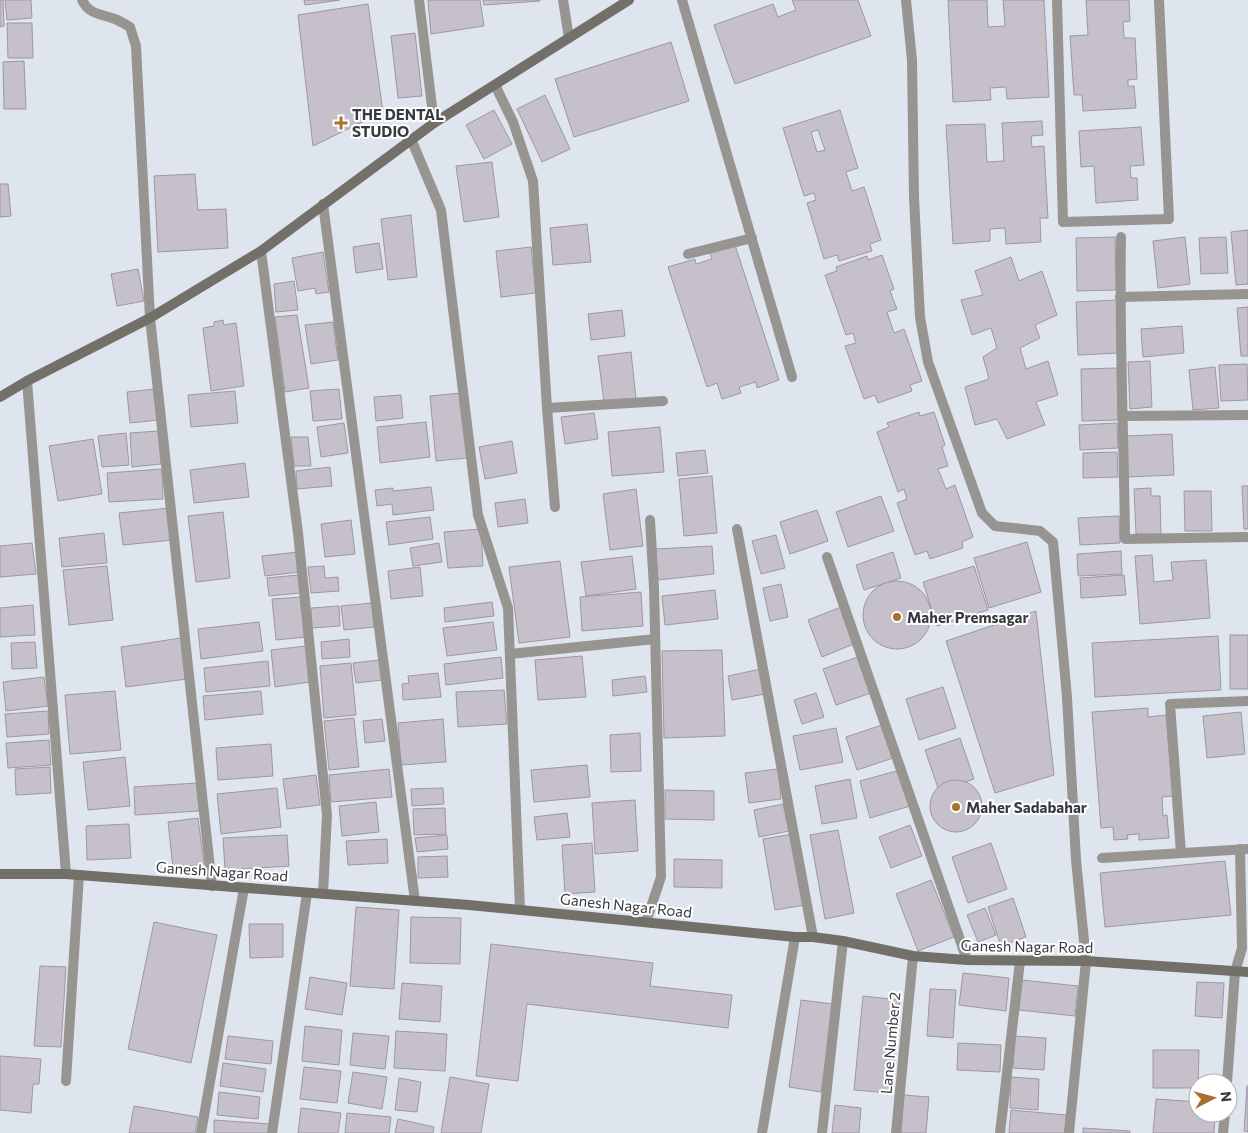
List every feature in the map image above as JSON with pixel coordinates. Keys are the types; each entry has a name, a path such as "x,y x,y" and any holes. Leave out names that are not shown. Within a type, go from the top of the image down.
{"street":[{"path":"82,0 85,6 96,14 116,19 130,27 136,46 150,318 212,886"},
{"path":"419,0 434,123"},
{"path":"563,0 569,38"},
{"path":"0,396 27,380 150,318 261,251 434,123 629,0"},
{"path":"682,0 792,377"},
{"path":"906,0 912,60 914,197 920,316 928,362 982,513 995,526 1040,531 1053,542 1067,697 1076,860 1086,961 1069,1133"},
{"path":"1057,0 1063,222 1169,219 1159,0"},
{"path":"495,85 513,122 533,181 547,408 556,507"},
{"path":"411,139 441,210 478,515 508,608 520,910"},
{"path":"323,204 415,901"},
{"path":"1121,237 1120,297 1124,416 1125,539 1248,537"},
{"path":"688,254 752,238"},
{"path":"261,251 298,533 327,815 323,894"},
{"path":"1120,297 1248,294"},
{"path":"27,380 66,874"},
{"path":"547,408 663,401"},
{"path":"1124,416 1248,416"},
{"path":"646,922 661,877 650,520"},
{"path":"737,529 813,937"},
{"path":"827,557 967,960"},
{"path":"510,654 655,639"},
{"path":"1181,853 1170,704 1248,701"},
{"path":"1102,858 1244,849 1242,948 1235,972 1228,1073"},
{"name":"Ganesh Nagar Road","path":"0,874 66,874 520,910 795,937 813,937 843,941 913,956 967,960 1086,961 1248,972"},
{"path":"66,1081 79,875"},
{"path":"200,1133 244,888"},
{"path":"272,1133 307,893"},
{"path":"762,1133 795,937"},
{"path":"822,1133 843,941"},
{"name":"Lane Number 2","path":"896,1133 913,956"},
{"path":"1000,1133 1020,961"}],"building":[{"path":"0,0 3,0 4,26 0,27"},
{"path":"5,0 31,0 32,18 7,20"},
{"path":"304,0 340,0 305,5"},
{"path":"428,0 480,0 484,26 431,34"},
{"path":"483,0 540,0 540,1 484,5"},
{"path":"792,0 858,0 871,36 735,84 714,25 773,4 778,17 796,10"},
{"path":"948,0 987,0 988,27 1005,26 1003,0 1044,0 1049,97 1007,99 1006,87 990,88 991,100 953,102"},
{"path":"1086,0 1129,0 1130,21 1123,22 1124,38 1135,38 1137,79 1128,80 1128,86 1134,86 1136,108 1083,111 1082,95 1074,95 1070,36 1088,35"},
{"path":"368,4 383,112 313,146 298,15"},
{"path":"7,23 32,23 33,58 8,58"},
{"path":"415,33 422,96 398,98 391,36"},
{"path":"671,42 689,101 574,137 555,79"},
{"path":"24,61 26,109 4,109 3,62"},
{"path":"545,95 570,149 542,162 517,109"},
{"path":"494,110 512,144 484,159 466,125"},
{"path":"840,110 858,168 846,172 852,191 864,187 881,240 870,244 872,251 839,261 837,255 824,259 807,203 816,200 814,193 804,196 783,128","holes":["818,130 825,150 817,152 811,132"]},
{"path":"1042,121 1043,135 1031,136 1032,147 1044,146 1048,218 1040,218 1041,242 1006,244 1005,228 990,229 990,241 953,244 946,125 985,124 987,162 1004,161 1002,123"},
{"path":"1141,127 1144,165 1130,166 1131,178 1137,178 1138,200 1096,203 1094,166 1081,167 1079,131"},
{"path":"492,162 499,217 464,222 456,166"},
{"path":"195,174 198,210 226,209 228,248 158,252 154,176"},
{"path":"0,184 8,184 11,216 0,217"},
{"path":"411,215 417,277 388,280 381,219"},
{"path":"587,224 591,262 553,265 550,228"},
{"path":"1248,230 1248,284 1236,285 1231,232"},
{"path":"1115,237 1116,290 1077,291 1076,238"},
{"path":"1185,237 1190,284 1158,288 1153,241"},
{"path":"1226,237 1228,273 1201,274 1199,238"},
{"path":"379,243 383,269 356,273 353,247"},
{"path":"735,245 779,380 757,388 756,382 739,387 741,393 722,399 717,383 707,387 668,267 695,259 696,264 712,259 710,253"},
{"path":"531,247 536,293 501,297 496,251"},
{"path":"323,252 329,292 316,294 315,288 298,291 292,258"},
{"path":"882,255 894,289 890,291 897,309 887,312 894,333 904,329 922,381 910,385 912,391 878,403 875,395 864,399 845,346 856,343 853,333 846,335 825,275 837,271 836,267 867,256 868,260"},
{"path":"1011,257 1019,281 1042,271 1057,315 1035,325 1040,338 1020,348 1026,369 1048,361 1058,395 1036,402 1045,425 1007,439 997,419 975,425 965,387 989,379 983,357 997,348 991,328 972,335 961,300 983,295 975,271"},
{"path":"138,269 144,301 117,306 111,274"},
{"path":"294,281 298,310 276,312 274,284"},
{"path":"1117,300 1119,353 1078,355 1076,302"},
{"path":"1248,307 1248,356 1241,356 1237,308"},
{"path":"622,310 625,336 591,340 588,314"},
{"path":"297,315 309,388 285,392 275,317"},
{"path":"223,320 224,325 236,323 244,386 211,391 203,328 214,326 214,322"},
{"path":"333,322 338,360 311,364 305,325"},
{"path":"1182,326 1184,353 1143,357 1141,329"},
{"path":"631,352 636,399 604,402 598,356"},
{"path":"1150,361 1152,407 1130,409 1128,362"},
{"path":"1247,364 1248,400 1221,401 1219,365"},
{"path":"1215,367 1219,408 1193,410 1189,370"},
{"path":"1117,368 1118,420 1082,421 1081,369"},
{"path":"155,389 158,420 130,423 127,392"},
{"path":"339,389 342,419 313,421 310,391"},
{"path":"235,391 238,423 191,427 188,395"},
{"path":"461,393 467,458 436,461 430,396"},
{"path":"401,395 403,418 376,421 374,397"},
{"path":"919,412 920,416 934,412 945,445 942,447 948,466 938,469 946,489 955,485 973,537 962,542 963,548 930,559 927,551 915,555 897,503 907,499 904,489 898,492 877,432 889,427 887,423"},
{"path":"594,413 598,439 565,444 561,417"},
{"path":"426,422 430,457 380,463 377,427"},
{"path":"344,423 348,453 321,457 317,427"},
{"path":"1117,423 1118,448 1080,450 1079,425"},
{"path":"660,427 664,472 612,476 608,432"},
{"path":"158,431 161,464 132,467 130,433"},
{"path":"126,433 129,465 102,467 98,436"},
{"path":"1172,434 1174,475 1128,477 1126,436"},
{"path":"291,437 308,437 311,466 294,466"},
{"path":"93,439 102,494 58,501 49,446"},
{"path":"512,441 517,473 485,479 479,447"},
{"path":"705,450 708,473 678,476 676,453"},
{"path":"1117,452 1118,477 1083,478 1083,453"},
{"path":"245,463 249,497 194,503 190,470"},
{"path":"330,467 332,486 297,489 296,471"},
{"path":"162,469 163,499 109,502 107,473"},
{"path":"712,476 717,533 684,536 679,479"},
{"path":"1242,486 1248,486 1248,529 1244,529"},
{"path":"431,487 434,510 393,515 392,504 377,506 375,490 393,488 393,491"},
{"path":"1151,488 1151,496 1160,496 1161,534 1136,534 1134,489"},
{"path":"636,489 643,546 610,550 603,494"},
{"path":"1184,491 1211,491 1212,531 1185,531"},
{"path":"881,496 894,531 848,547 836,512"},
{"path":"525,499 528,523 498,527 495,503"},
{"path":"170,508 173,540 123,545 119,513"},
{"path":"817,510 828,541 790,554 780,522"},
{"path":"223,512 230,578 196,582 188,516"},
{"path":"1119,516 1120,543 1080,545 1078,518"},
{"path":"430,517 433,539 389,545 386,522"},
{"path":"351,520 355,554 325,557 321,524"},
{"path":"481,529 483,566 448,568 444,532"},
{"path":"104,533 107,563 62,567 59,538"},
{"path":"776,535 785,568 761,574 752,541"},
{"path":"1027,542 1041,592 989,608 974,558"},
{"path":"32,543 36,574 0,577 0,546"},
{"path":"439,543 442,562 413,566 410,548"},
{"path":"712,546 714,574 658,580 655,549"},
{"path":"1121,551 1122,574 1078,576 1077,554"},
{"path":"298,552 300,572 265,576 262,556"},
{"path":"893,552 901,578 864,590 856,565"},
{"path":"1152,555 1154,582 1173,580 1171,562 1206,560 1210,618 1140,624 1135,556"},
{"path":"632,556 636,589 586,596 581,562"},
{"path":"560,561 570,637 519,643 509,567"},
{"path":"107,566 113,620 69,625 63,570"},
{"path":"324,566 325,578 338,577 339,591 311,593 308,567"},
{"path":"974,566 988,610 937,626 923,582"},
{"path":"420,567 423,596 391,599 388,571"},
{"path":"298,575 300,593 269,596 267,578"},
{"path":"1124,575 1126,595 1081,598 1080,578"},
{"name":"Maher Premsagar","path":"897,581 910,584 921,591 928,602 931,615 928,628 921,639 910,646 897,649 884,646 873,639 866,628 863,615 866,602 873,591 884,584"},
{"path":"781,584 788,617 770,621 763,588"},
{"path":"715,590 718,619 665,625 662,596"},
{"path":"641,592 643,626 582,631 580,597"},
{"path":"302,597 306,637 276,640 272,599"},
{"path":"492,602 494,616 445,622 444,608"},
{"path":"372,603 374,627 344,630 341,606"},
{"path":"33,605 35,635 0,637 0,608"},
{"path":"339,606 340,626 312,628 311,608"},
{"path":"841,607 856,643 822,657 808,620"},
{"path":"1036,611 1054,775 995,793 946,641"},
{"path":"259,622 263,651 201,659 198,629"},
{"path":"493,622 497,650 447,656 443,628"},
{"path":"1230,635 1248,635 1248,689 1230,689"},
{"path":"1218,636 1221,690 1095,697 1092,643"},
{"path":"181,638 187,679 126,687 121,647"},
{"path":"349,639 350,657 322,659 321,642"},
{"path":"35,642 37,668 12,669 11,643"},
{"path":"306,646 310,682 275,687 271,650"},
{"path":"722,650 725,736 664,738 662,651"},
{"path":"582,656 586,697 538,700 535,660"},
{"path":"501,657 503,678 446,685 444,664"},
{"path":"858,657 871,693 836,705 823,669"},
{"path":"380,660 383,680 356,683 353,663"},
{"path":"268,661 270,686 206,692 204,668"},
{"path":"351,663 356,715 324,718 320,666"},
{"path":"761,669 765,694 732,700 728,676"},
{"path":"438,673 441,697 403,700 402,684 409,683 408,676"},
{"path":"645,676 647,692 613,696 612,680"},
{"path":"44,677 48,706 6,711 3,682"},
{"path":"943,687 956,728 919,740 906,699"},
{"path":"504,690 507,724 458,727 456,692"},
{"path":"115,691 121,750 70,754 65,695"},
{"path":"261,691 263,714 205,720 203,696"},
{"path":"816,693 824,717 802,724 794,700"},
{"path":"1148,708 1148,717 1166,715 1173,796 1162,797 1163,816 1167,815 1169,838 1139,840 1139,834 1127,835 1128,839 1114,840 1113,827 1101,828 1092,712"},
{"path":"48,711 49,734 7,737 5,714"},
{"path":"1241,712 1245,754 1207,758 1203,716"},
{"path":"354,718 359,767 329,770 324,721"},
{"path":"382,719 385,741 365,743 363,721"},
{"path":"443,719 446,762 401,765 398,723"},
{"path":"882,725 893,758 857,770 846,737"},
{"path":"836,728 843,762 800,770 793,736"},
{"path":"640,733 641,771 611,772 610,735"},
{"path":"960,738 974,779 939,791 925,750"},
{"path":"49,740 51,765 8,768 6,743"},
{"path":"271,744 273,776 218,780 216,748"},
{"path":"125,757 130,806 88,810 83,762"},
{"path":"587,765 590,797 534,802 531,770"},
{"path":"50,767 51,793 16,795 15,769"},
{"path":"389,769 392,797 331,802 329,775"},
{"path":"778,769 781,799 749,803 745,773"},
{"path":"900,770 910,806 870,818 860,781"},
{"path":"316,775 320,805 287,809 283,779"},
{"path":"850,779 857,818 822,824 815,786"},
{"name":"Maher Sadabahar","path":"956,780 966,782 974,788 980,796 982,806 980,816 974,824 966,830 956,832 946,830 938,824 932,816 930,806 932,796 938,788 946,782"},
{"path":"197,783 199,811 135,815 134,787"},
{"path":"277,788 281,827 221,834 217,794"},
{"path":"443,788 444,804 412,806 411,789"},
{"path":"665,790 714,791 714,820 665,819"},
{"path":"635,800 638,851 595,854 592,803"},
{"path":"376,802 379,832 342,836 339,806"},
{"path":"783,804 789,831 759,837 754,810"},
{"path":"445,808 446,834 414,835 413,809"},
{"path":"567,813 570,837 537,840 534,817"},
{"path":"198,818 204,864 173,868 168,822"},
{"path":"129,824 131,858 87,860 86,826"},
{"path":"910,825 922,856 891,868 879,837"},
{"path":"838,830 854,913 825,919 810,835"},
{"path":"793,834 805,905 775,910 763,839"},
{"path":"287,835 289,866 225,870 223,838"},
{"path":"447,835 448,849 417,852 415,838"},
{"path":"387,839 388,863 348,865 346,841"},
{"path":"592,843 595,892 565,894 562,845"},
{"path":"991,843 1007,889 968,903 952,857"},
{"path":"447,856 448,877 418,878 418,857"},
{"path":"674,859 722,860 722,888 674,887"},
{"path":"1225,861 1231,915 1105,927 1100,873"},
{"path":"931,880 954,937 918,951 896,894"},
{"path":"1013,898 1026,937 1001,946 988,907"},
{"path":"356,907 399,910 394,989 350,986"},
{"path":"985,908 996,935 978,942 967,915"},
{"path":"411,917 461,918 460,964 410,963"},
{"path":"154,922 217,935 191,1063 128,1049"},
{"path":"249,924 283,924 283,957 250,958"},
{"path":"491,944 653,963 650,986 732,995 728,1028 527,1004 518,1081 476,1076"},
{"path":"40,966 66,967 61,1047 34,1046"},
{"path":"963,973 1009,978 1006,1011 959,1005"},
{"path":"310,977 347,983 342,1015 305,1009"},
{"path":"1022,980 1078,986 1075,1016 1019,1010"},
{"path":"1197,982 1224,983 1222,1018 1195,1016"},
{"path":"402,983 442,986 440,1022 399,1019"},
{"path":"930,989 956,990 953,1038 927,1036"},
{"path":"863,996 900,1000 891,1093 854,1090"},
{"path":"801,1000 833,1004 821,1092 789,1087"},
{"path":"305,1026 342,1030 339,1065 302,1061"},
{"path":"396,1031 447,1034 445,1071 394,1068"},
{"path":"353,1033 389,1036 385,1069 350,1065"},
{"path":"228,1036 273,1041 271,1064 225,1059"},
{"path":"1015,1036 1046,1038 1044,1070 1013,1068"},
{"path":"958,1043 1001,1045 1000,1072 957,1070"},
{"path":"1153,1050 1199,1050 1198,1073 1188,1073 1188,1088 1153,1088"},
{"path":"0,1056 41,1059 39,1084 33,1084 31,1113 0,1110"},
{"path":"223,1063 266,1069 263,1092 220,1086"},
{"path":"304,1067 341,1071 337,1103 300,1099"},
{"path":"353,1072 387,1077 382,1109 348,1103"},
{"path":"450,1077 489,1084 481,1133 441,1133"},
{"path":"1011,1077 1039,1079 1038,1110 1010,1108"},
{"path":"399,1078 421,1082 417,1112 395,1110"},
{"path":"1248,1086 1248,1132 1244,1131"},
{"path":"219,1092 260,1097 258,1119 217,1115"},
{"path":"904,1095 929,1097 926,1133 901,1133"},
{"path":"1156,1099 1188,1101 1188,1123 1214,1123 1214,1133 1153,1133"},
{"path":"835,1105 861,1108 859,1133 832,1133"},
{"path":"134,1106 198,1117 195,1133 129,1133"},
{"path":"301,1108 341,1113 338,1133 298,1133"},
{"path":"1011,1110 1066,1115 1065,1133 1009,1133"},
{"path":"347,1113 391,1117 389,1133 345,1133"},
{"path":"398,1119 434,1127 433,1133 395,1133"},
{"path":"214,1120 270,1124 270,1133 214,1133"},
{"path":"1083,1128 1130,1131 1130,1133 1083,1133"}],"place":[{"name":"THE DENTAL STUDIO","path":"341,123"},
{"name":"Maher Premsagar","path":"897,617"},
{"name":"Maher Sadabahar","path":"956,807"}]}
